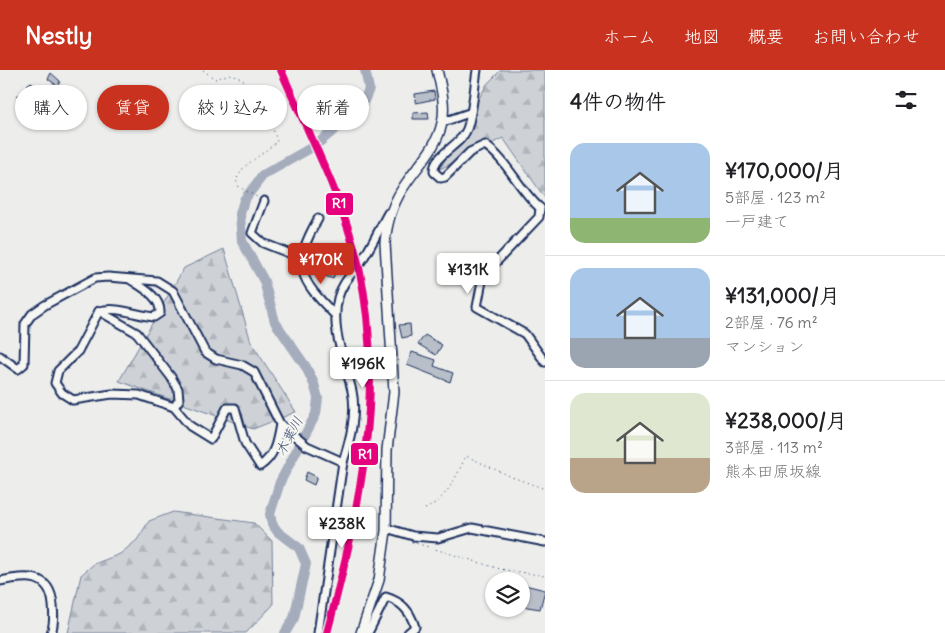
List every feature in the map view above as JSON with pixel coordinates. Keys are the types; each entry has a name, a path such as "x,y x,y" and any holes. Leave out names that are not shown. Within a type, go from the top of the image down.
{"main road":[{"path":"361,633 379,580 384,556 386,528 387,450 394,392 386,243 387,224 395,202 406,183 430,152 443,122 444,104 437,70"}],"street":[{"path":"477,70 467,130 438,160 434,167 434,172 441,178 445,177 470,152 485,145 494,151 528,196 543,208 539,217 483,276 477,307 525,334 545,362"},
{"path":"443,122 470,113"},
{"path":"264,201 252,233 263,242 301,258"},
{"path":"318,633 343,462 350,439 353,399 340,347 335,315 342,284 360,262 395,202"},
{"path":"318,219 301,258 309,288 335,315"},
{"path":"0,356 18,369 24,364 25,324 32,314 80,284 102,277 157,281 173,290 205,352 216,359 242,365 254,372 280,424 307,446 343,462"},
{"path":"132,280 156,300 160,313 154,317 117,309 106,308 99,311 78,351 58,370 55,382 62,393 73,400 128,394 174,407 190,426 211,439 227,408 235,408 245,443 260,466 273,453 280,424"},
{"path":"99,311 137,333 178,389 179,400 174,407"},
{"path":"386,528 413,536 438,538 472,528 545,542"},
{"path":"0,581 26,576 36,578 48,585 52,595 54,611 51,633"},
{"path":"368,633 386,596 402,604 410,613 414,626 408,633"}],"path":[{"path":"203,70 215,79 231,74 252,88 274,130 277,142 244,167 236,180 239,187 264,201"},
{"path":"425,509 436,504 454,482 466,456 512,477 545,489"},
{"path":"406,539 425,548 500,569 545,576"}],"green space":[{"path":"501,70 545,70 545,198 503,138 440,169 487,84"},
{"path":"224,249 251,342 296,412 253,429 119,381 184,268"},
{"path":"173,512 254,523 272,541 273,605 246,633 68,633 81,575 94,564 120,554 137,540 149,521"}],"building":[{"path":"51,73 60,81 57,85 48,79"},
{"path":"434,91 435,99 416,103 415,94"},
{"path":"428,112 429,119 413,119 413,113"},
{"path":"322,269 335,273 333,279 320,274"},
{"path":"410,324 411,336 402,338 399,325"},
{"path":"425,335 442,345 436,355 418,344"},
{"path":"412,352 436,360 434,366 453,373 450,382 407,365"},
{"path":"307,472 317,477 314,485 304,480"},
{"path":"530,586 545,590 540,609 530,607"}],"waterway":[{"name":"木葉川","path":"285,633 294,618 306,564 299,548 278,532 272,524 270,514 280,482 316,414 318,398 306,367 275,322 264,281 242,241 240,214 244,200 263,175 316,145 361,108 369,89 365,70"}],"transit line":[{"name":"R1","path":"281,70 324,165 351,238 358,263 366,310 370,356 369,403 359,495 327,633"}]}
